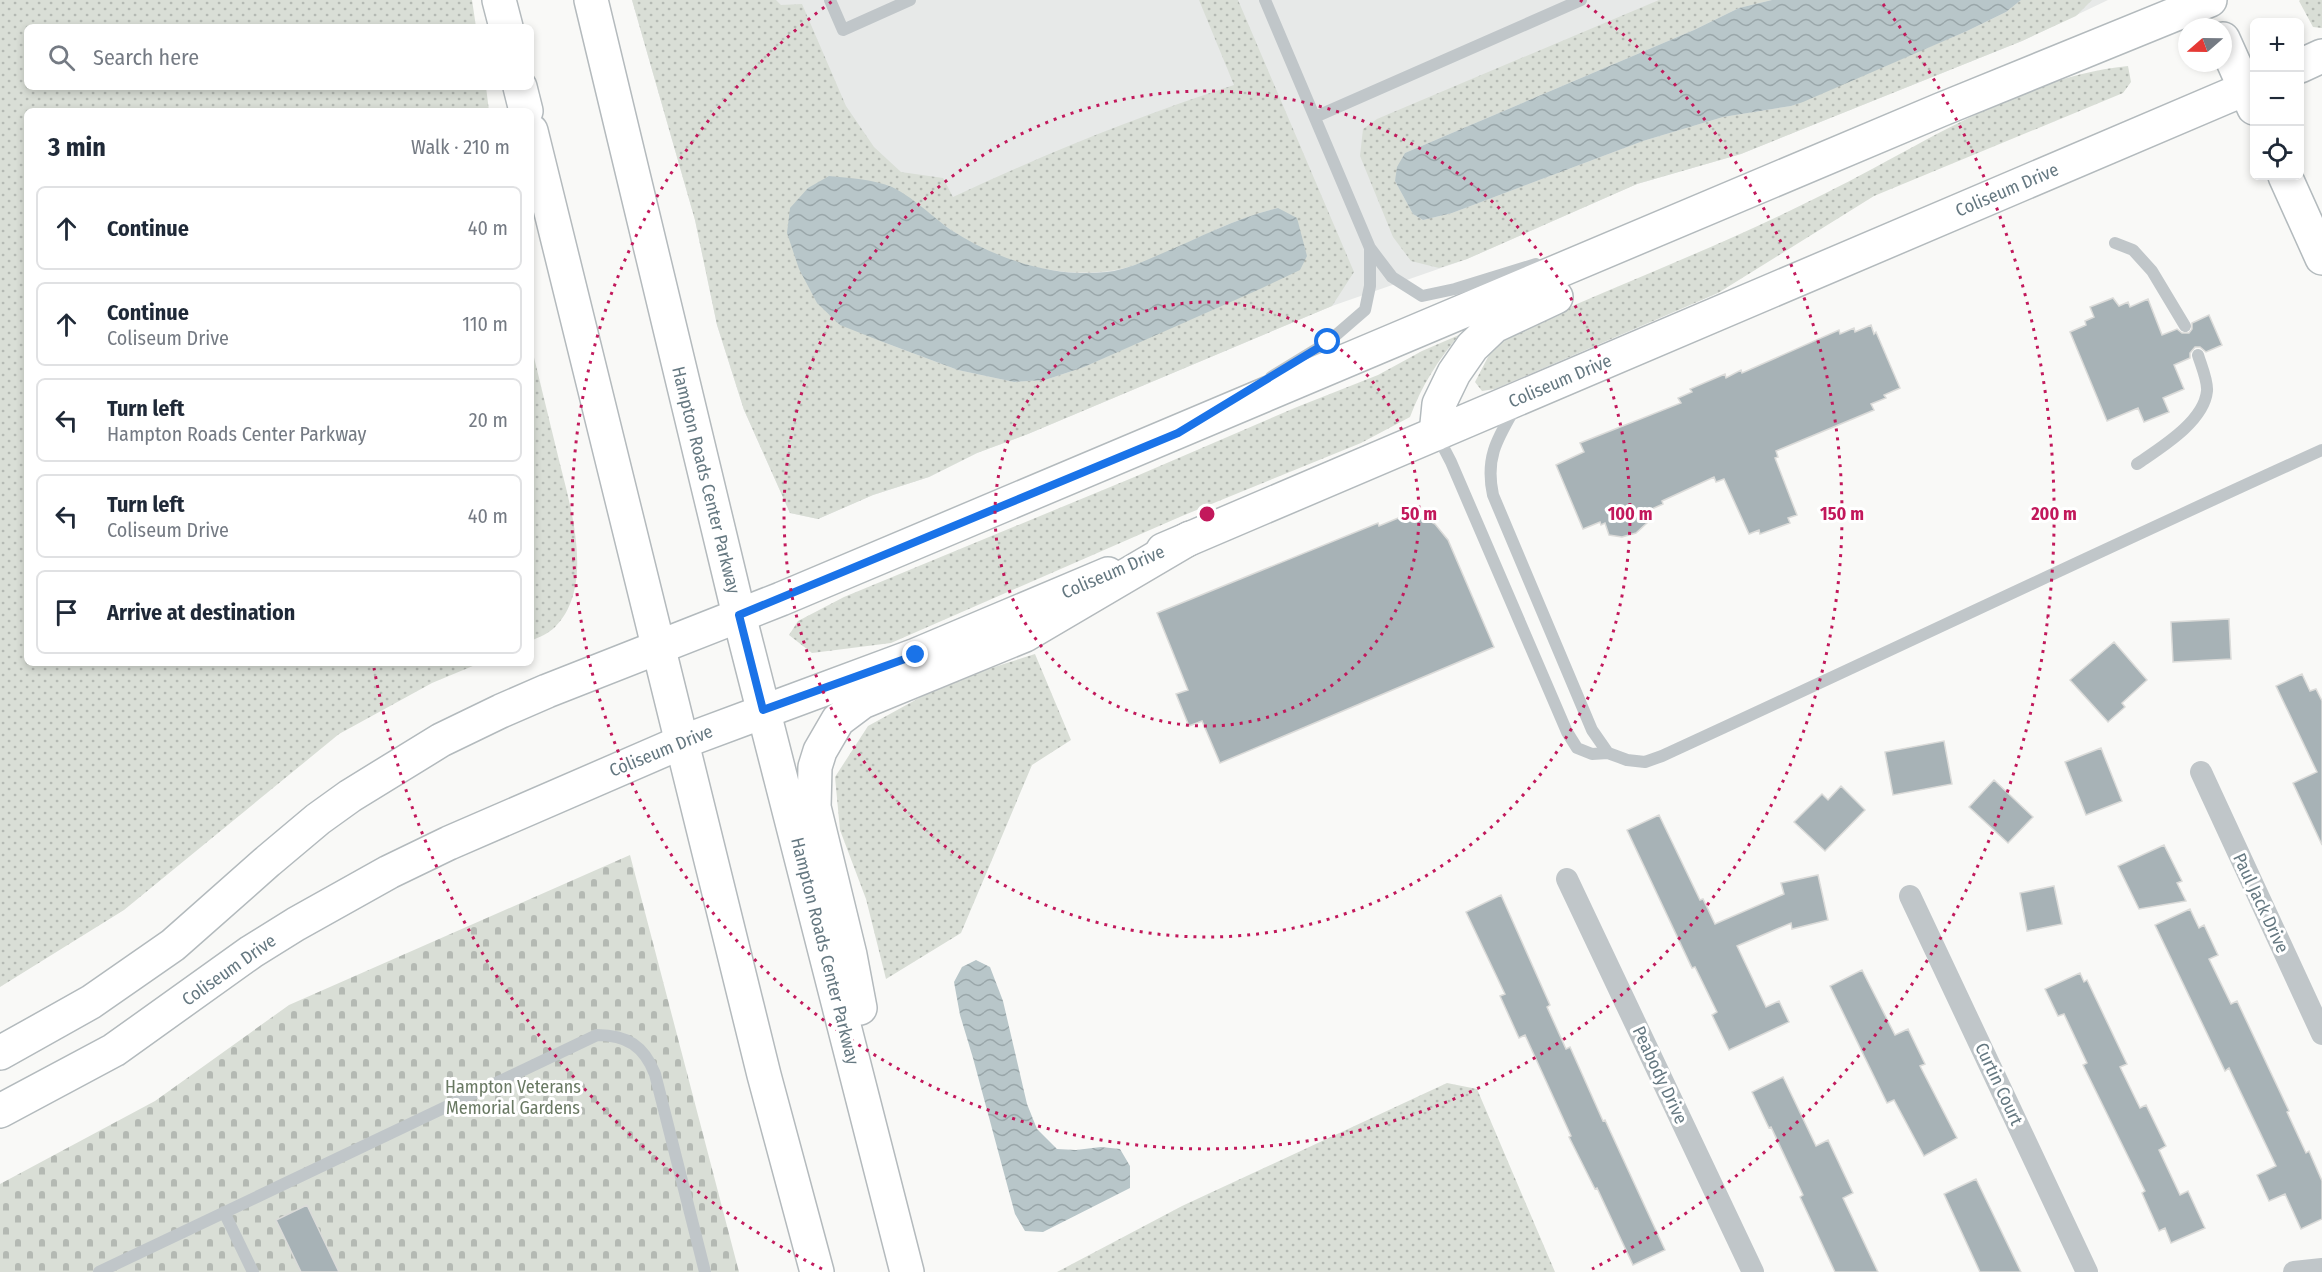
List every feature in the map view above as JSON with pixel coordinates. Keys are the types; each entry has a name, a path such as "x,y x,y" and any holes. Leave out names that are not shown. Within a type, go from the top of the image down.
{"street":[{"path":"499,0 505,24"},
{"name":"Hampton Roads Center Parkway","path":"591,0 739,615 907,1272"},
{"path":"0,1053 53,1024 129,977 209,915 318,819 441,740 501,711 1178,433 1940,110 2209,6"},
{"path":"2232,56 2250,90"},
{"path":"2304,64 2322,56"},
{"path":"521,90 525,108"},
{"name":"Coliseum Drive","path":"0,1111 114,1050 251,952 342,897 449,843 682,742 916,655 1521,398 2250,95"},
{"path":"1436,434 1439,404 1454,373 1472,346 1494,326 1748,217 1940,110"},
{"path":"534,143 764,1075 817,1272"},
{"path":"2287,180 2322,258"},
{"path":"907,1272 850,955 814,807 815,767 820,751 838,720 862,702 1024,635 1190,538"},
{"name":"Paul Jack Drive","path":"2201,772 2322,1034"},
{"name":"Peabody Drive","path":"1567,879 1753,1272"},
{"name":"Curtin Court","path":"1910,896 2087,1272"},
{"path":"2294,1272 2322,1269"}],"lane":[{"path":"830,0 843,30 910,0"},
{"path":"1265,0 1370,248 1392,277 1422,296 1455,289 1697,214"},
{"path":"1315,117 1581,0"},
{"path":"2115,243 2133,250 2152,271 2185,326"},
{"path":"1178,433 1328,342 1365,310 1370,286 1370,248"},
{"path":"2138,464 2177,436 2197,415 2207,391 2198,355"},
{"path":"1521,398 1496,442 1489,477 1493,495 1592,730 1608,753"},
{"path":"1436,434 1455,472 1567,732 1577,748 1592,754 1608,753 1628,760 1645,762 2322,450"},
{"path":"99,1272 597,1035 615,1035 639,1048 650,1061 705,1272"},
{"path":"224,1212 253,1272"}],"shaded area":[{"path":"632,0 2108,0 2022,41 1741,154 1637,184 1467,259 1332,306 1028,434 977,453 929,477 873,495 818,519 790,513 744,410 717,325 695,220"}],"green space":[{"path":"0,0 472,0 476,24 24,24 24,90 486,90 489,108 24,108 24,666 473,666 432,683 339,734 124,910 0,987"},
{"path":"632,0 776,0 781,5 802,4 846,106 874,147 901,172 943,178 953,197 1092,136 1234,85 1199,0 1238,0 1354,272 1332,306 1028,434 977,453 929,477 873,495 818,519 790,513 744,410 717,325 695,220","holes":["893,188 948,228 983,249 1001,257 1040,268 1081,273 1101,272 1138,264 1242,219 1278,208 1165,330 1084,367 1045,380 1014,382 958,370 883,342"]},
{"path":"1659,0 1772,0 1739,8 1694,30 1405,153 1395,181 1413,214 1423,220 1452,213 1643,141 1723,117 1791,106 1967,31 2006,12 2021,0 2092,0 2076,16 2022,41 1741,154 1637,184 1467,259 1439,268 1411,261 1393,237 1360,156 1363,129 1377,119"},
{"path":"2300,0 2322,0 2322,28 2313,27"},
{"path":"2128,66 2131,82 2123,93 1874,196 1718,293 1495,389 1482,391 1475,382 1489,355 1508,334 1785,213 1972,116 2010,99 2089,72"},
{"path":"1459,335 1431,374 1410,417 1361,443 1182,516 891,643 812,653 789,635 798,621 844,597 1378,375 1422,351"},
{"path":"534,357 573,521 577,568 574,590 567,610 555,627 534,640"},
{"path":"1035,654 1071,740 1032,765 961,933 886,979 866,899 840,830 835,777 868,726 950,681"},
{"name":"Hampton Veterans Memorial Gardens","path":"630,855 739,1272 0,1272 0,1184 155,1101 289,1005"},
{"path":"1447,1083 1477,1089 1555,1272 1057,1272 1182,1206"}],"water":[{"path":"1772,0 2021,0 2006,12 1967,31 1803,102 1723,117 1643,141 1452,213 1423,220 1413,214 1395,181 1397,167 1405,153 1694,30 1739,8"},
{"path":"829,176 869,181 892,187 968,240 1006,258 1046,269 1087,273 1122,269 1234,222 1278,208 1297,218 1307,256 1300,270 1084,367 1045,380 1014,382 958,370 840,325 817,303 799,269 787,233 790,208 808,188"},
{"path":"976,960 990,967 1003,1001 1027,1104 1037,1129 1057,1149 1076,1150 1101,1147 1120,1149 1130,1166 1130,1188 1043,1232 1025,1231 1015,1214 960,1015 954,982 962,967"}],"building":[{"path":"2113,298 2119,306 2128,302 2130,307 2148,299 2162,335 2177,329 2182,333 2189,333 2192,323 2209,315 2222,345 2206,352 2200,347 2195,347 2190,353 2190,358 2174,365 2184,389 2163,398 2169,412 2144,422 2138,408 2107,421 2070,332 2086,325 2085,321 2094,317 2090,307"},
{"path":"1871,325 1900,388 1884,395 1886,398 1871,404 1874,410 1776,451 1778,457 1775,458 1797,515 1788,518 1790,523 1760,534 1759,530 1749,534 1724,479 1716,482 1714,477 1662,501 1663,504 1645,512 1648,522 1636,533 1622,537 1609,535 1605,523 1601,525 1600,522 1583,529 1556,465 1584,452 1580,443 1681,403 1678,398 1692,392 1690,389 1725,374 1726,378 1741,370 1742,373 1839,330 1840,334 1854,328 1855,332"},
{"path":"1419,515 1435,524 1448,540 1494,647 1220,763 1202,721 1189,726 1176,694 1188,690 1157,613 1378,523 1379,526 1403,516"},
{"path":"2229,619 2231,659 2173,662 2171,622"},
{"path":"2114,642 2147,680 2122,703 2125,707 2108,722 2070,680"},
{"path":"2302,674 2310,691 2316,689 2322,701 2322,845 2293,783 2317,772 2276,686"},
{"path":"1944,741 1952,784 1893,795 1885,752"},
{"path":"2101,748 2122,801 2086,815 2065,762"},
{"path":"1994,780 2033,817 2008,843 1969,807"},
{"path":"1841,786 1865,810 1825,851 1794,822 1822,794 1828,800"},
{"path":"1659,815 1700,900 1703,899 1715,924 1784,894 1781,883 1818,875 1828,920 1792,929 1791,923 1737,946 1766,1007 1779,1001 1789,1022 1729,1050 1712,1015 1717,1012 1695,967 1692,968 1627,830"},
{"path":"2164,845 2182,881 2177,883 2186,901 2139,909 2118,866"},
{"path":"2054,886 2062,924 2027,931 2020,893"},
{"path":"1501,895 1550,1005 1547,1007 1566,1049 1570,1047 1665,1250 1633,1265 1597,1188 1595,1189 1569,1137 1571,1136 1525,1035 1519,1038 1500,996 1505,994 1466,912"},
{"path":"2190,909 2199,928 2204,925 2218,955 2209,959 2231,1004 2237,1001 2289,1111 2287,1112 2306,1153 2309,1151 2322,1181 2322,1219 2301,1229 2285,1194 2269,1201 2257,1175 2276,1166 2229,1068 2225,1071 2155,925"},
{"path":"1862,970 1895,1035 1908,1029 1925,1064 1920,1066 1957,1138 1924,1156 1894,1100 1887,1103 1830,986"},
{"path":"2080,973 2084,982 2087,980 2127,1064 2120,1067 2140,1108 2146,1105 2166,1146 2159,1150 2180,1195 2188,1191 2205,1228 2171,1243 2165,1228 2159,1231 2142,1193 2145,1191 2083,1065 2087,1063 2064,1014 2058,1016 2045,989"},
{"path":"1783,1077 1816,1146 1828,1140 1853,1193 1843,1198 1878,1272 1835,1272 1800,1197 1803,1195 1752,1092"},
{"path":"1976,1179 2021,1272 1980,1272 1944,1194"},
{"path":"307,1205 339,1272 301,1272 276,1220"}],"route":[{"path":"916,655 763,710 739,615 1178,433 1328,342"}]}
